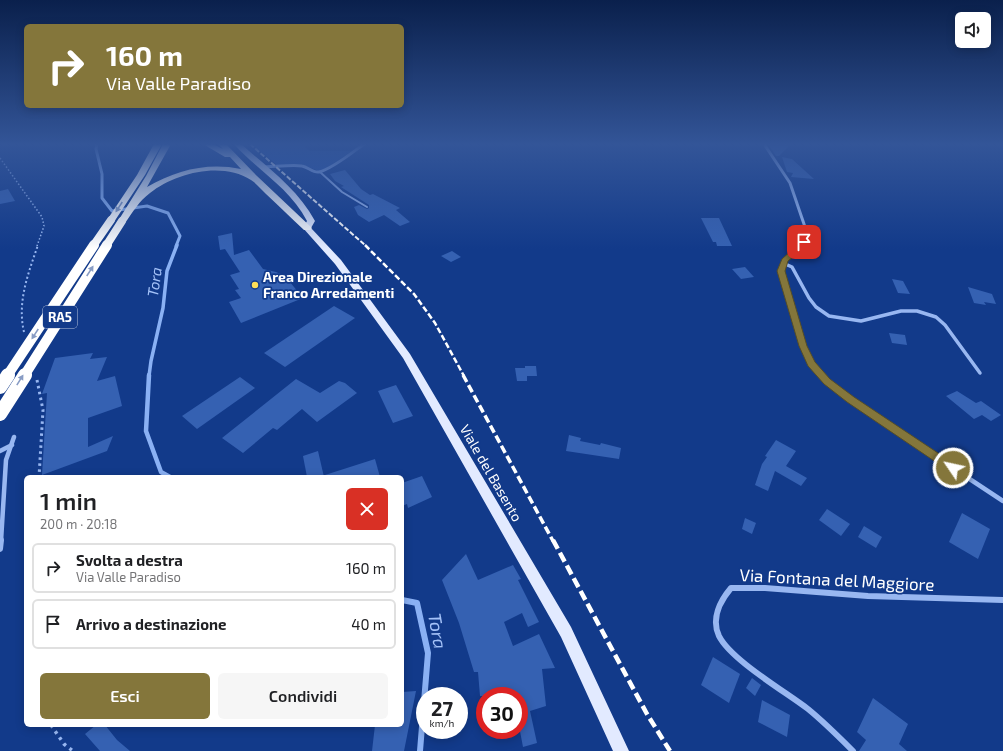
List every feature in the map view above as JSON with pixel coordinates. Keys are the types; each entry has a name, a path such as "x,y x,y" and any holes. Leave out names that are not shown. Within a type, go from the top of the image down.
{"highway":[{"name":"RA5","path":"0,414 132,205 134,193 141,179"},
{"name":"RA5","path":"0,387 144,179"},
{"path":"132,205 151,188 168,179"},
{"path":"255,179 307,228"}],"main road":[{"path":"276,179 302,205 311,221 307,228"},
{"name":"Viale del Basento","path":"307,228 338,262 407,356 566,632 598,698 621,751"}],"street":[{"path":"787,179 805,227 804,242 800,248 783,263 781,271 803,346 811,364 827,382 850,400 1003,501"},
{"path":"783,263 792,267 816,308 829,316 861,321 870,320 894,312 917,311 936,317 945,325 980,373"},
{"path":"0,549 6,460 14,437"},
{"path":"0,451 12,445"},
{"name":"Via Fontana del Maggiore","path":"852,751 831,729 808,709 732,652 719,636 716,614 722,597 731,588 750,586 797,592 864,596 1003,600"}],"lane":[{"path":"325,179 347,196 367,207"}],"path":[{"path":"15,179 42,217 44,226 25,284 21,324 24,334"},
{"path":"36,376 43,410 40,475"},
{"path":"52,727 64,744 73,751"}],"building":[{"path":"334,179 353,179 361,189 370,195 373,194 400,208 396,210 410,222 400,226 384,215 369,222 358,215 354,207 359,205 367,209 369,208 369,205 341,187 344,186"},
{"path":"8,189 15,201 0,204 0,191"},
{"path":"701,218 719,218 732,246 717,246 716,242 713,242"},
{"path":"232,233 234,255 249,250 263,269 285,276 303,298 241,323 229,302 241,298 235,290 239,289 230,275 240,272 225,249 220,250 218,236"},
{"path":"452,251 461,257 451,262 441,256"},
{"path":"745,267 754,277 741,279 732,269"},
{"path":"892,279 903,281 910,294 898,293"},
{"path":"968,287 992,294 996,304 984,302 986,305 974,303"},
{"path":"334,306 355,318 285,367 264,353"},
{"path":"889,333 905,335 907,345 892,343"},
{"path":"93,353 90,359 107,357 97,381 115,376 122,406 88,418 88,447 113,436 107,451 42,475 47,393 42,394 55,358"},
{"path":"525,366 536,366 537,376 527,376 527,381 517,381 515,368 525,368"},
{"path":"240,377 255,388 197,429 182,416"},
{"path":"296,379 320,393 339,381 345,383 357,393 317,422 302,409 277,430 273,428 243,453 222,438"},
{"path":"396,385 413,416 393,423 378,391"},
{"path":"957,391 976,403 981,401 1001,415 991,421 982,415 974,419 946,396"},
{"path":"569,435 581,438 580,441 600,445 601,443 621,448 619,459 566,451"},
{"path":"776,440 796,451 786,466 807,478 801,486 775,471 768,491 755,485 762,464 767,457 765,456"},
{"path":"318,451 324,475 307,475 303,456"},
{"path":"375,459 379,475 325,475"},
{"path":"422,476 432,497 408,508 407,504 404,505 404,482"},
{"path":"827,509 850,524 841,536 819,520"},
{"path":"962,513 990,529 978,559 949,542"},
{"path":"745,518 756,523 752,534 742,529"},
{"path":"864,526 882,537 876,548 858,537"},
{"path":"466,554 478,580 513,565 521,579 518,580 539,622 528,627 522,613 504,622 513,646 539,634 555,668 542,669 546,706 530,711 537,743 523,747 521,739 528,739 528,687 479,687 478,672 474,672 459,623 442,580"},
{"path":"713,657 740,674 729,703 701,685"},
{"path":"752,678 761,685 755,696 746,688"},
{"path":"416,691 404,751 372,751 375,727 404,727 404,692"},
{"path":"873,698 908,724 899,744 907,751 859,751 866,740 857,732"},
{"path":"762,700 790,715 787,737 758,722"},
{"path":"94,727 107,727 117,740 130,751 100,751 85,734"}],"waterway":[{"name":"Tora","path":"102,179 102,198 112,211 147,206 168,213 180,236 176,246"},
{"name":"Tora","path":"149,376 163,308 167,271 177,245"},
{"name":"Tora","path":"149,375 146,431 161,472 166,475"},
{"name":"Tora","path":"404,600 417,603 428,653 420,751"}],"railway":[{"path":"290,179 366,246"},
{"path":"366,246 414,294 435,323 464,376"},
{"path":"463,375 553,541"},
{"path":"553,540 647,714 670,751"}],"place":[{"name":"Area Direzionale Franco Arredamenti","path":"255,285"}],"route":[{"path":"804,242 800,248 785,260 781,271 803,346 811,364 827,382 850,400 953,468"}]}
